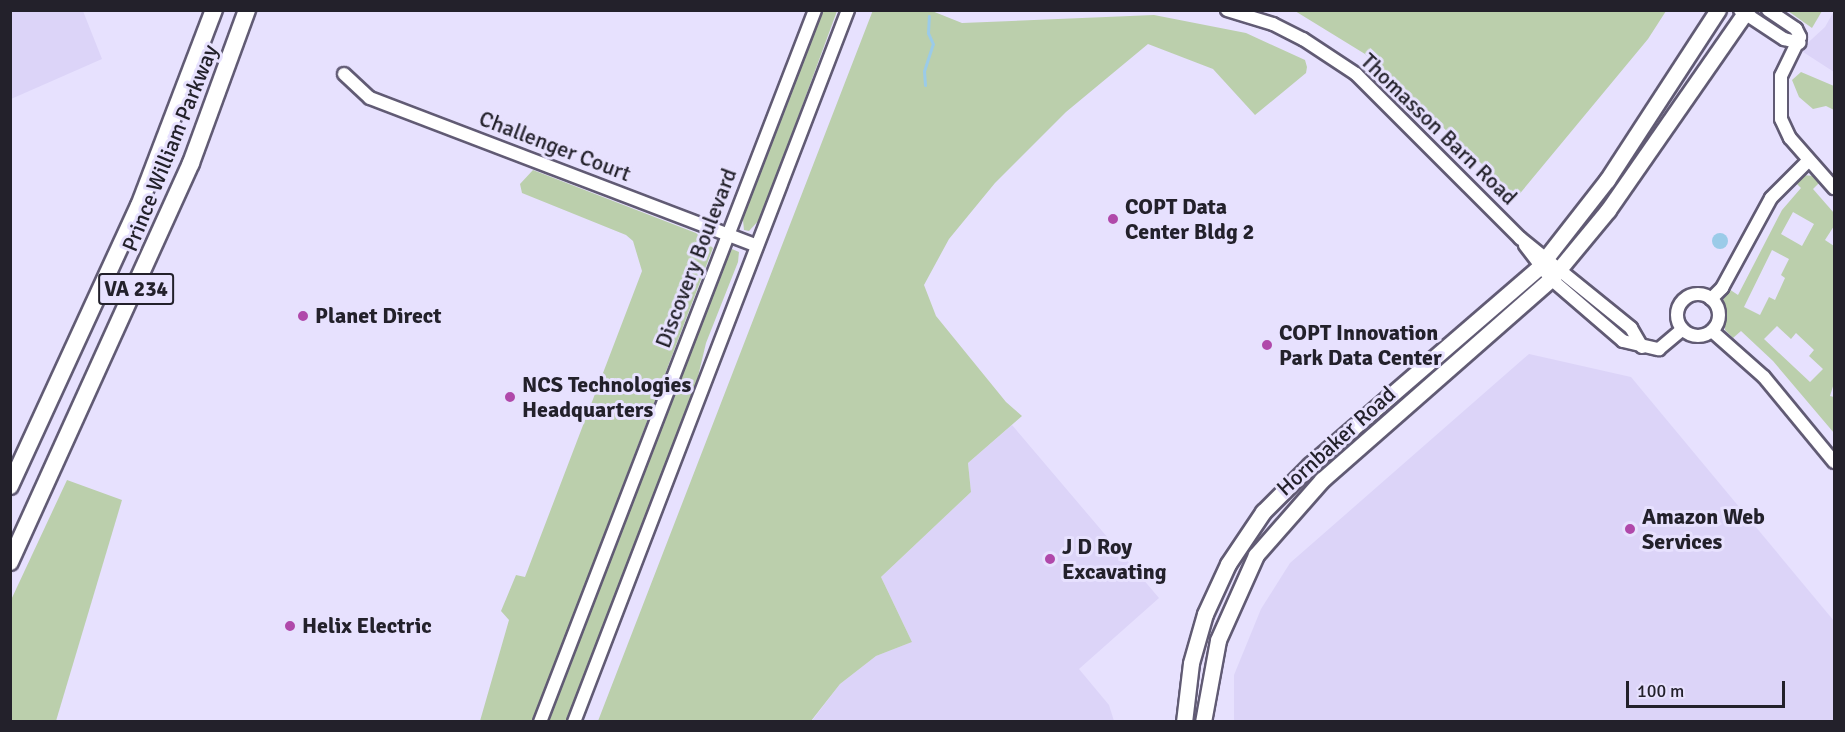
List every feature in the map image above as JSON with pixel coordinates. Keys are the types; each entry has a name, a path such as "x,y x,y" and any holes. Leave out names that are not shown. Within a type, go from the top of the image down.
{"highway":[{"name":"Prince William Parkway","path":"10,486 139,206 214,10"},
{"name":"Prince William Parkway","path":"10,562 177,195 247,10"}],"main road":[{"name":"Hornbaker Road","path":"1184,722 1191,663 1205,614 1228,564 1263,512 1294,480 1543,262 1608,180 1718,10"},
{"name":"Hornbaker Road","path":"1203,722 1218,640 1256,555 1322,480 1556,274 1608,210 1744,12"}],"street":[{"name":"Discovery Boulevard","path":"540,722 815,10"},
{"path":"574,722 848,10"},
{"name":"Thomasson Barn Road","path":"1227,10 1293,34 1356,74 1623,342 1659,349 1682,330"},
{"path":"1768,10 1796,29 1800,43 1781,76 1778,107 1790,138 1834,188"},
{"path":"1744,12 1784,39 1800,43"},
{"name":"Challenger Court","path":"344,75 370,98 757,246"},
{"path":"1711,299 1722,288 1771,198 1808,160"},
{"path":"1696,294 1711,299 1719,313 1712,331 1694,336 1682,330 1677,318 1683,301 1696,294"},
{"path":"1712,331 1764,377 1833,457"}],"shaded area":[{"path":"11,10 83,11 102,59 11,99"},
{"path":"1834,11 1834,72 1800,50 1825,27"},
{"path":"1529,354 1631,377 1834,621 1834,721 1234,721 1234,675 1261,609 1290,563"},
{"path":"1012,425 1159,598 1079,669 1109,705 1114,721 811,722 840,684 876,656 912,642 881,577 971,492 968,463"}],"green space":[{"path":"873,10 932,11 962,23 1154,15 1246,33 1305,60 1307,67 1306,73 1255,115 1213,69 1148,44 1066,112 995,183 949,239 924,285 936,316 1006,402 1022,416 968,463 971,492 881,577 912,642 876,656 840,684 811,721 598,721"},
{"path":"820,11 837,11 761,218 749,231 744,230 742,210"},
{"path":"1295,11 1666,11 1648,39 1517,197 1365,54"},
{"path":"1788,11 1822,11 1812,28"},
{"path":"1801,72 1834,86 1834,110 1826,106 1813,109 1799,97 1792,80"},
{"path":"533,170 696,233 713,248 533,721 480,721 509,620 501,611 516,575 525,577 642,271 633,241 626,235 522,193 520,184"},
{"path":"1802,175 1814,176 1820,182 1813,189 1834,213 1834,226 1825,240 1834,246 1834,383 1830,396 1834,397 1834,433 1773,361 1741,331 1733,338 1725,330 1723,300 1729,289 1738,295 1782,210 1801,188 1795,182","holes":["1793,212 1814,224 1802,246 1781,234","1772,250 1789,259 1781,275 1785,278 1775,300 1769,297 1760,315 1744,307","1777,326 1791,339 1796,333 1814,350 1809,356 1823,369 1810,382 1764,339"]},
{"path":"732,249 739,252 738,262 706,343 696,385 567,721 547,722 721,270"},
{"path":"67,480 122,500 56,721 11,721 11,600"}],"water":[{"path":"1720,233 1728,241 1720,249 1712,241"}],"waterway":[{"path":"925,85 924,71 933,44 928,33 929,16"}],"place":[{"name":"COPT Data Center Bldg 2","path":"1113,219"},
{"name":"Planet Direct","path":"303,316"},
{"name":"COPT Innovation Park Data Center","path":"1267,345"},
{"name":"NCS Technologies Headquarters","path":"510,397"},
{"name":"Amazon Web Services","path":"1630,529"},
{"name":"J D Roy Excavating","path":"1050,559"},
{"name":"Helix Electric","path":"290,626"}]}
